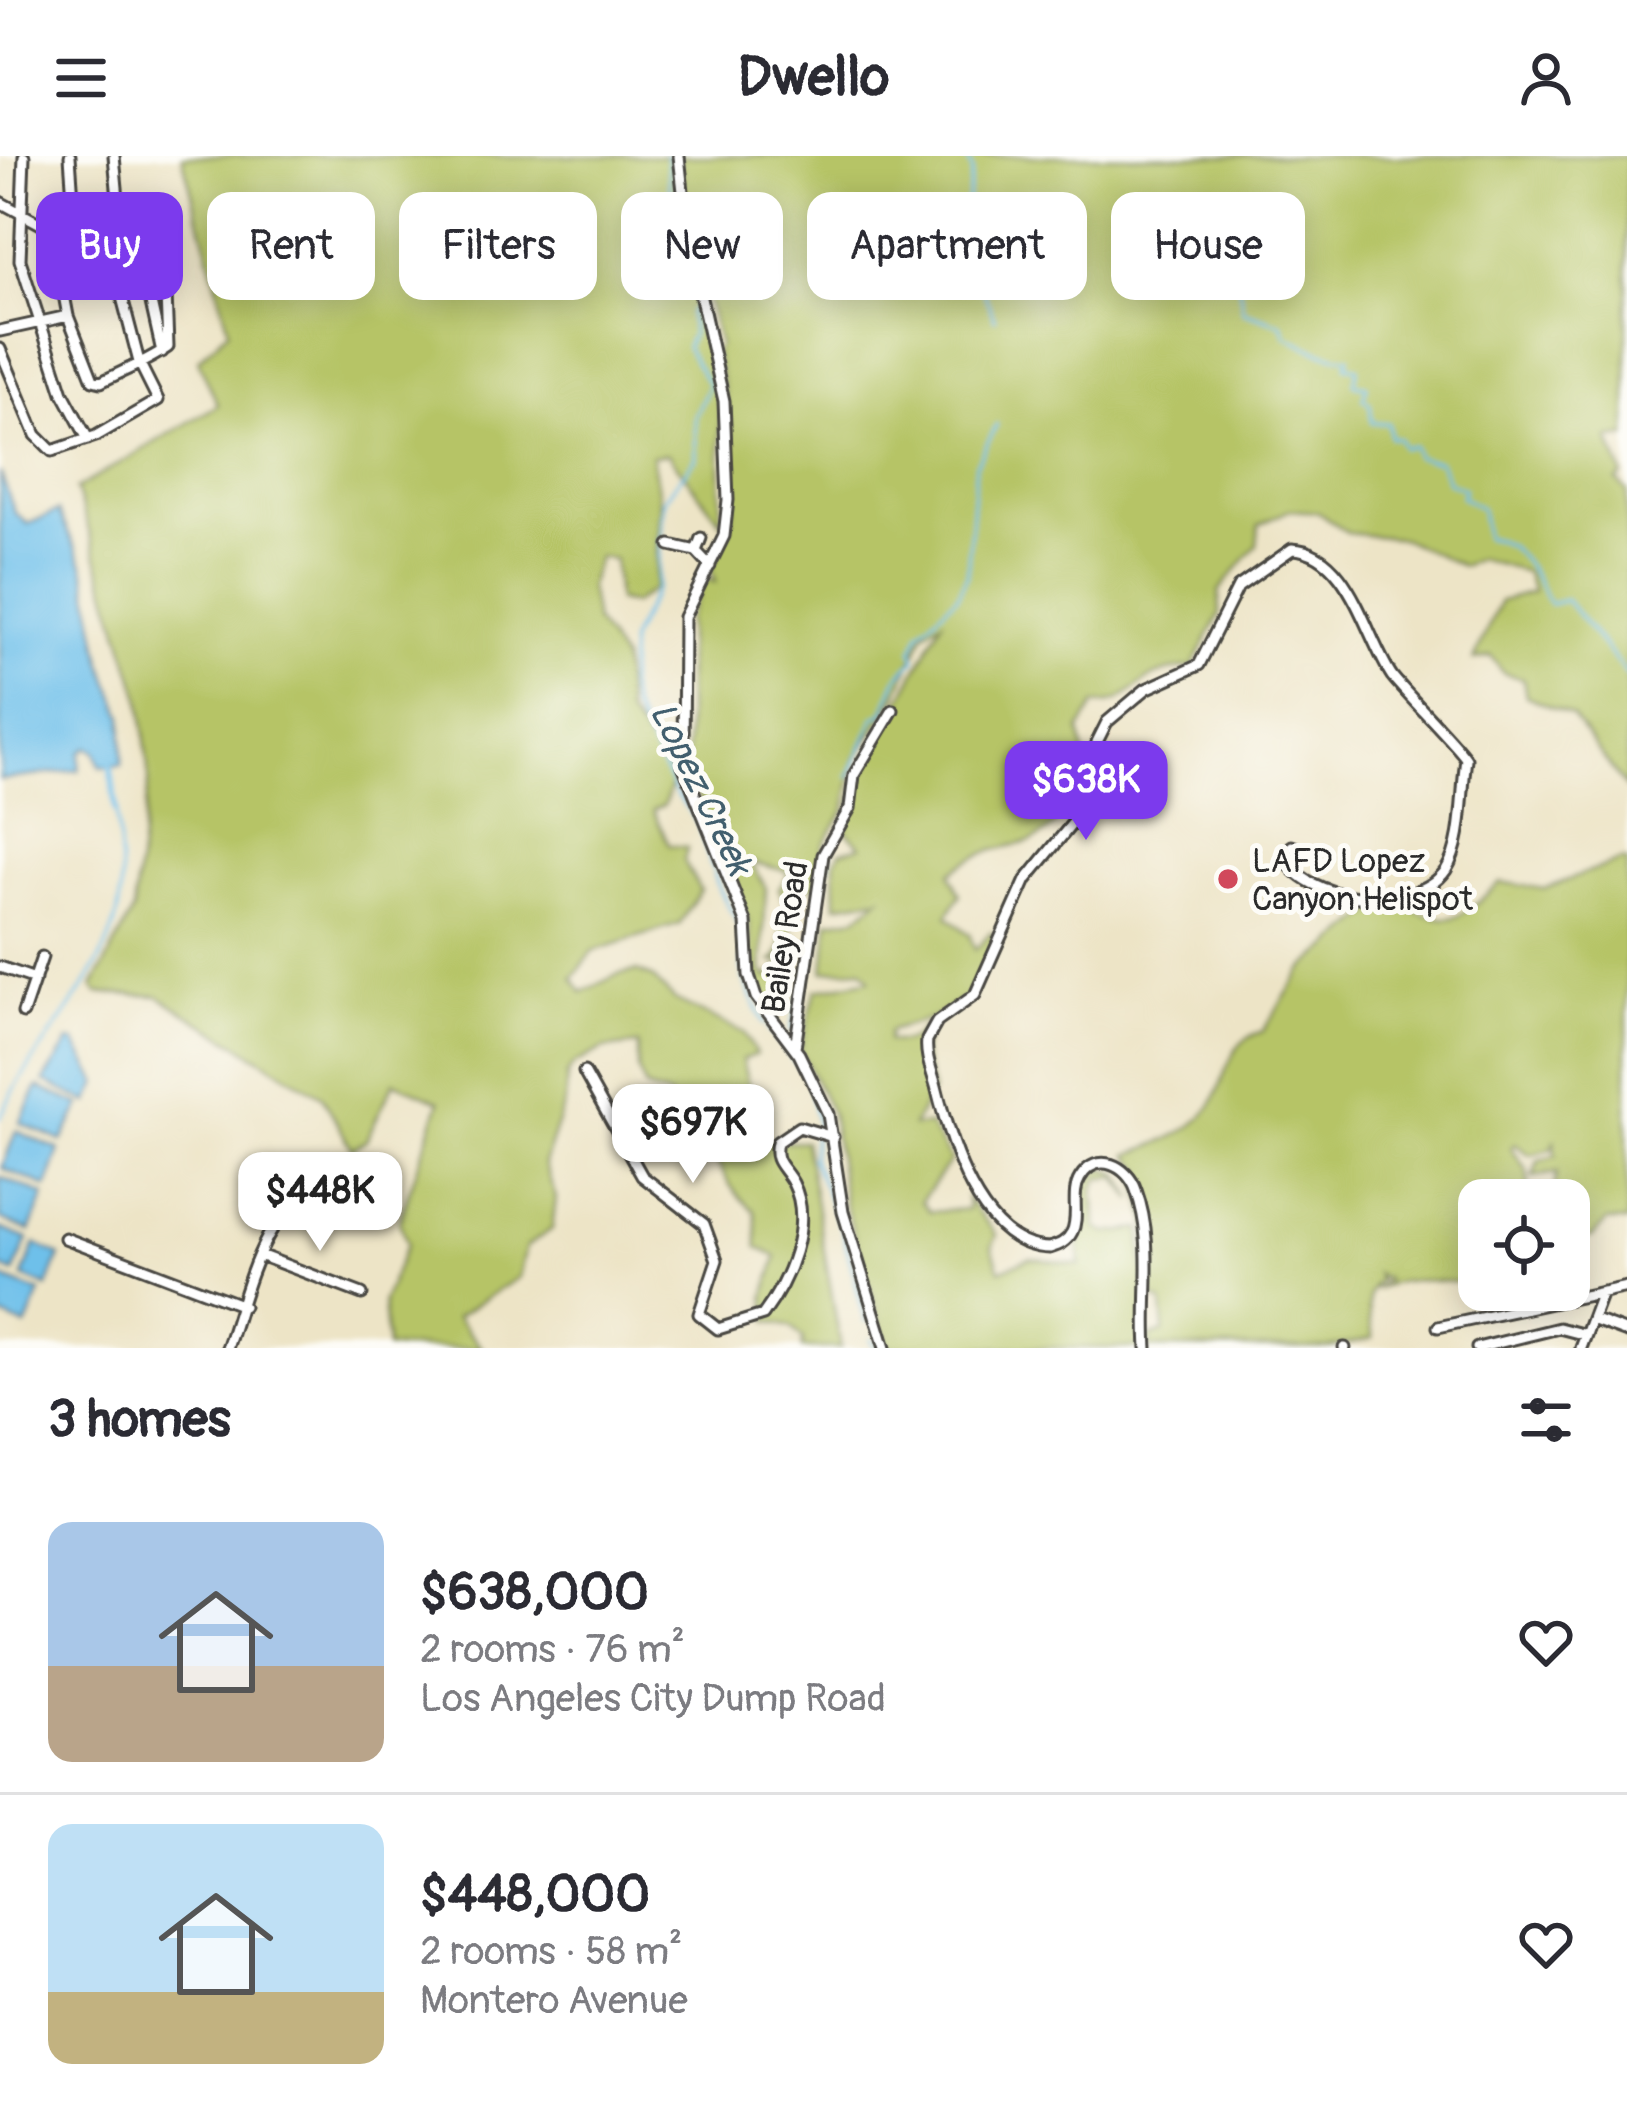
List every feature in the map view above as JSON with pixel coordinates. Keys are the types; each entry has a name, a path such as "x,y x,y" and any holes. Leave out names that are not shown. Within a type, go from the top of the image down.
{"street":[{"path":"25,156 20,260 61,386 88,439"},
{"path":"70,156 72,192"},
{"path":"114,156 116,192"},
{"path":"679,156 689,244 724,401 728,516 684,617 683,765 746,922 749,975 756,997 795,1048 824,1103 843,1212 885,1348"},
{"path":"0,202 36,222"},
{"path":"0,349 30,423 48,451 88,439 158,400 139,362 111,255 60,260 68,316 98,382 139,362 163,352 171,342 166,293 150,298 163,352"},
{"path":"0,331 68,316"},
{"path":"682,565 701,538"},
{"path":"670,545 691,551 710,566"},
{"path":"1147,1348 1150,1294 1143,1216 1128,1174 1113,1164 1091,1167 1076,1186 1071,1235 1050,1248 1027,1242 986,1208 962,1172 941,1122 926,1040 937,1022 976,995 1026,880 1089,802 1097,742 1107,722 1145,689 1199,665 1238,586 1292,549 1318,555 1338,574 1392,675 1433,727 1462,748 1466,759 1454,854 1438,879 1424,889 1361,896 1313,886 1284,859 1289,847 1305,851"},
{"name":"Bailey Road","path":"795,1048 824,855 850,808 854,775 893,710"},
{"path":"23,1013 42,957"},
{"path":"0,967 35,980"},
{"path":"584,1072 643,1176 704,1224 717,1260 699,1313 722,1330 763,1315 801,1240 795,1188 776,1160 776,1142 799,1126 832,1137"},
{"path":"227,1348 277,1221 294,1201 324,1190"},
{"path":"65,1238 243,1306"},
{"path":"262,1256 362,1294"},
{"path":"1438,1327 1627,1287"},
{"path":"1581,1348 1602,1292"},
{"path":"1592,1319 1627,1332"},
{"path":"1477,1348 1527,1342 1559,1328 1586,1335"}],"green space":[{"path":"182,156 673,156 680,192 621,192 621,300 699,300 720,412 721,522 668,454 652,456 660,501 655,588 633,604 617,601 614,559 598,557 589,586 595,621 622,660 627,714 675,776 664,805 653,810 669,845 687,848 684,861 700,890 680,924 593,951 573,978 582,992 619,974 637,971 652,977 675,1000 744,1033 756,1054 742,1060 750,1092 736,1106 765,1142 805,1141 841,1348 802,1348 803,1339 791,1327 768,1321 765,1296 777,1257 758,1247 755,1211 731,1187 710,1149 669,1096 646,1089 638,1070 638,1045 604,1049 573,1065 567,1075 565,1101 544,1163 556,1198 552,1229 526,1247 519,1277 456,1317 482,1348 387,1348 383,1301 407,1244 399,1221 440,1101 394,1082 366,1140 352,1149 322,1096 158,996 97,993 93,987 133,911 149,780 141,701 76,489 218,405 198,360 229,330 221,300 375,300 375,192 207,192 207,249"},
{"path":"680,156 1627,156 1627,437 1609,439 1623,475 1617,481 1627,491 1627,789 1572,716 1526,696 1523,679 1503,673 1491,656 1474,660 1500,601 1533,592 1526,572 1478,559 1462,566 1403,539 1347,533 1318,512 1290,510 1259,525 1257,545 1219,591 1220,614 1193,666 1158,674 1121,699 1095,704 1080,730 1089,787 1060,820 1034,840 977,856 950,873 960,895 947,916 969,934 975,950 991,932 995,941 967,997 934,1018 889,1031 888,1041 902,1042 929,1024 922,1052 932,1091 913,1126 929,1125 951,1160 921,1201 930,1212 968,1209 967,1198 997,1235 992,1247 1000,1270 1030,1258 1080,1265 1078,1230 1085,1181 1103,1168 1119,1174 1134,1200 1117,1177 1099,1179 1094,1191 1097,1228 1107,1233 1141,1229 1146,1291 1143,1348 888,1348 845,1205 831,1113 800,1050 816,990 870,979 862,969 824,971 829,921 857,917 880,898 836,905 835,860 842,851 861,846 845,830 858,782 942,621 925,632 894,700 856,759 845,810 823,845 816,887 806,886 801,895 787,947 778,962 773,961 780,949 787,907 779,889 790,872 751,862 766,888 762,970 767,978 790,956 796,934 794,959 778,999 765,1000 755,988 749,923 687,766 687,620 705,579 715,582 711,570 730,524 735,497 732,433 707,300 783,300 783,192 684,192"},
{"path":"1627,861 1627,1221 1607,1221 1590,1237 1590,1179 1556,1179 1557,1173 1533,1177 1538,1161 1556,1156 1555,1142 1551,1150 1530,1155 1515,1144 1511,1148 1528,1179 1458,1179 1458,1282 1412,1280 1375,1289 1387,1280 1376,1274 1379,1280 1369,1299 1373,1338 1328,1348 1150,1348 1149,1337 1164,1332 1162,1302 1153,1299 1147,1223 1137,1177 1142,1169 1129,1155 1199,1120 1216,1097 1238,1047 1263,1031 1302,970 1367,916 1391,904 1450,918 1469,909 1500,882 1544,889"}],"water":[{"path":"0,472 15,513 28,524 58,511 84,566 102,661 123,716 122,765 100,767 95,752 87,747 80,752 79,770 0,780"},
{"path":"69,1042 75,1042 98,1083 89,1103 44,1081"},
{"path":"38,1087 81,1105 62,1141 20,1123"},
{"path":"16,1131 60,1150 47,1187 2,1168"},
{"path":"0,1177 45,1195 30,1231 0,1219"},
{"path":"0,1228 28,1239 14,1273 0,1267"},
{"path":"35,1244 60,1256 47,1287 23,1277"},
{"path":"0,1277 40,1293 26,1327 0,1315"}],"waterway":[{"name":"Lopez Creek","path":"667,156 670,192"},
{"path":"967,156 972,171 966,210 982,252 981,287 995,319"},
{"path":"1241,300 1243,311 1282,324 1286,336 1349,357 1346,366 1358,368 1354,384 1367,386 1363,399 1370,404 1372,423 1388,423 1390,437 1398,438 1403,448 1413,446 1416,457 1440,462 1448,482 1464,489 1461,497 1481,508 1485,537 1517,553 1550,604 1566,600 1627,675"},
{"name":"Lopez Creek","path":"699,302 689,313 692,333 686,347 709,385 695,417 696,458 664,499 657,587 630,640 628,685 632,708 676,793 697,821 719,888 742,931"},
{"path":"849,777 875,717 883,713 898,677 915,659 912,651 920,632 957,596 967,575 976,464 997,425"},
{"path":"110,761 116,811"},
{"path":"0,1118 106,948 121,882 116,811"},
{"path":"825,872 832,846"},
{"path":"818,912 823,881"},
{"name":"Lopez Creek","path":"742,971 743,958"},
{"name":"Lopez Creek","path":"743,977 764,1024"},
{"path":"791,1031 799,995"},
{"name":"Lopez Creek","path":"768,1028 804,1073"},
{"name":"Lopez Creek","path":"808,1082 818,1128"},
{"name":"Lopez Creek","path":"814,1135 812,1159 843,1232 866,1322"},
{"name":"Lopez Creek","path":"871,1339 876,1348"}],"place":[{"name":"LAFD Lopez Canyon Helispot","path":"1228,879"}]}
